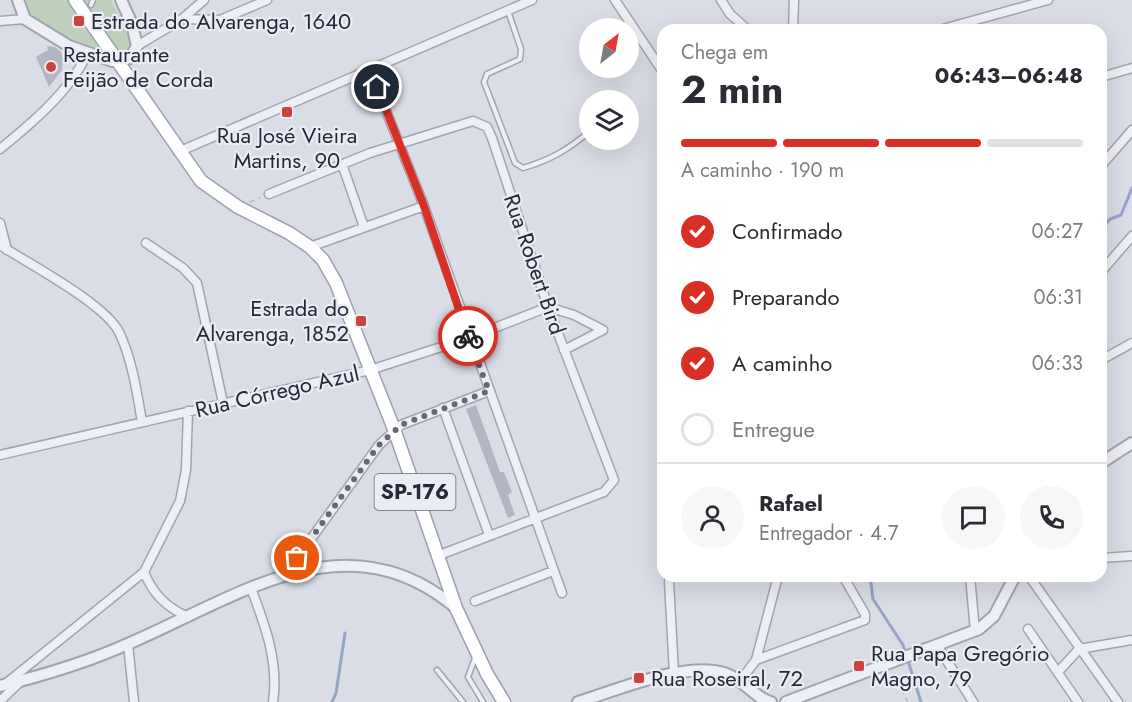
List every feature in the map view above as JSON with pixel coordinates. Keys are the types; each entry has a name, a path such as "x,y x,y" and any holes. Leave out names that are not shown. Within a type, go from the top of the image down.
{"main road":[{"name":"SP-176","path":"75,0 120,61 178,152 201,181 238,207 267,220 310,247 323,260 336,284 393,429 456,608 477,654 504,702"}],"street":[{"path":"18,0 25,19"},
{"path":"121,0 132,24 137,46"},
{"path":"0,21 25,19 87,54 120,61 130,58 137,46 182,19 204,0"},
{"path":"182,19 220,20 267,0"},
{"path":"178,152 508,10 520,2 532,0"},
{"path":"615,0 657,63"},
{"path":"721,0 730,14 741,24"},
{"path":"793,24 794,0"},
{"path":"961,24 1031,2 1048,0"},
{"path":"973,24 976,20"},
{"path":"0,149 32,122 58,94 87,54"},
{"path":"369,68 424,206 469,338 562,593"},
{"path":"1107,75 1132,68"},
{"name":"Rua Robert Bird","path":"269,194 342,164 473,121 487,128 548,307 614,474 611,486 604,492 534,518"},
{"path":"1107,159 1132,130"},
{"path":"342,164 364,227"},
{"path":"310,247 424,206"},
{"path":"0,223 4,248 92,304 111,320 119,332 128,358 142,422"},
{"path":"1107,265 1132,236"},
{"path":"146,243 183,268 198,283 223,404"},
{"path":"548,307 574,315 603,330 564,350"},
{"name":"Rua Córrego Azul","path":"0,455 370,370 469,338 548,307"},
{"path":"1107,357 1132,343"},
{"path":"285,575 374,451 393,429 489,391"},
{"path":"443,408 489,535"},
{"path":"2,685 42,651 83,623 144,572 180,501 186,470 188,411"},
{"path":"1107,459 1132,443"},
{"path":"437,556 534,518"},
{"path":"1107,558 1132,556"},
{"path":"2,685 43,676 128,644 251,588 312,568 357,564 400,574 427,587 456,608"},
{"path":"475,601 553,571"},
{"path":"144,572 153,589 165,604 188,617"},
{"path":"669,582 674,674"},
{"path":"741,680 756,660 776,582"},
{"path":"756,660 866,618 846,582"},
{"path":"971,582 975,631"},
{"path":"786,702 975,631 994,616 1012,582"},
{"path":"1033,582 1118,702"},
{"path":"427,587 440,589 448,585"},
{"path":"251,588 270,641 275,685 273,702"},
{"path":"1028,629 1078,702"},
{"path":"1058,672 1079,649 1132,640"},
{"path":"128,644 134,702"},
{"path":"937,645 973,702"},
{"path":"0,701 21,681 42,651"},
{"path":"578,702 674,674 714,670 741,680 767,702"}],"lane":[{"path":"508,10 521,49 520,58 488,74 484,82 515,163 523,168 550,160 579,140"},
{"path":"477,654 468,677 483,702"},
{"path":"437,670 463,702"}],"path":[{"path":"238,207 269,194"},
{"path":"894,661 908,702"}],"green space":[{"path":"26,0 111,0 133,44 124,52 112,54 82,47 29,19"}],"building":[{"name":"Restaurante Feijão de Corda","path":"47,46 55,47 61,52 63,58 62,70 49,87 36,57 48,50"},
{"path":"476,405 500,472 504,472 512,492 508,495 515,515 508,518 466,409"}],"waterway":[{"path":"1107,223 1121,215 1132,188"},
{"path":"871,582 873,599 903,645 921,702"},
{"path":"332,702 336,693 345,633"}],"way so far":[{"path":"297,558 384,438 393,429 489,391 468,336"}],"place":[{"name":"Estrada do Alvarenga, 1640","path":"79,21"},
{"name":"Restaurante Feijão de Corda","path":"51,67"},
{"name":"Rua José Vieira Martins, 90","path":"287,112"},
{"name":"Estrada do Alvarenga, 1852","path":"361,321"},
{"name":"Rua Papa Gregório Magno, 79","path":"859,666"},
{"name":"Rua Roseiral, 72","path":"639,678"}],"route":[{"path":"377,87 424,206 468,336"}]}
